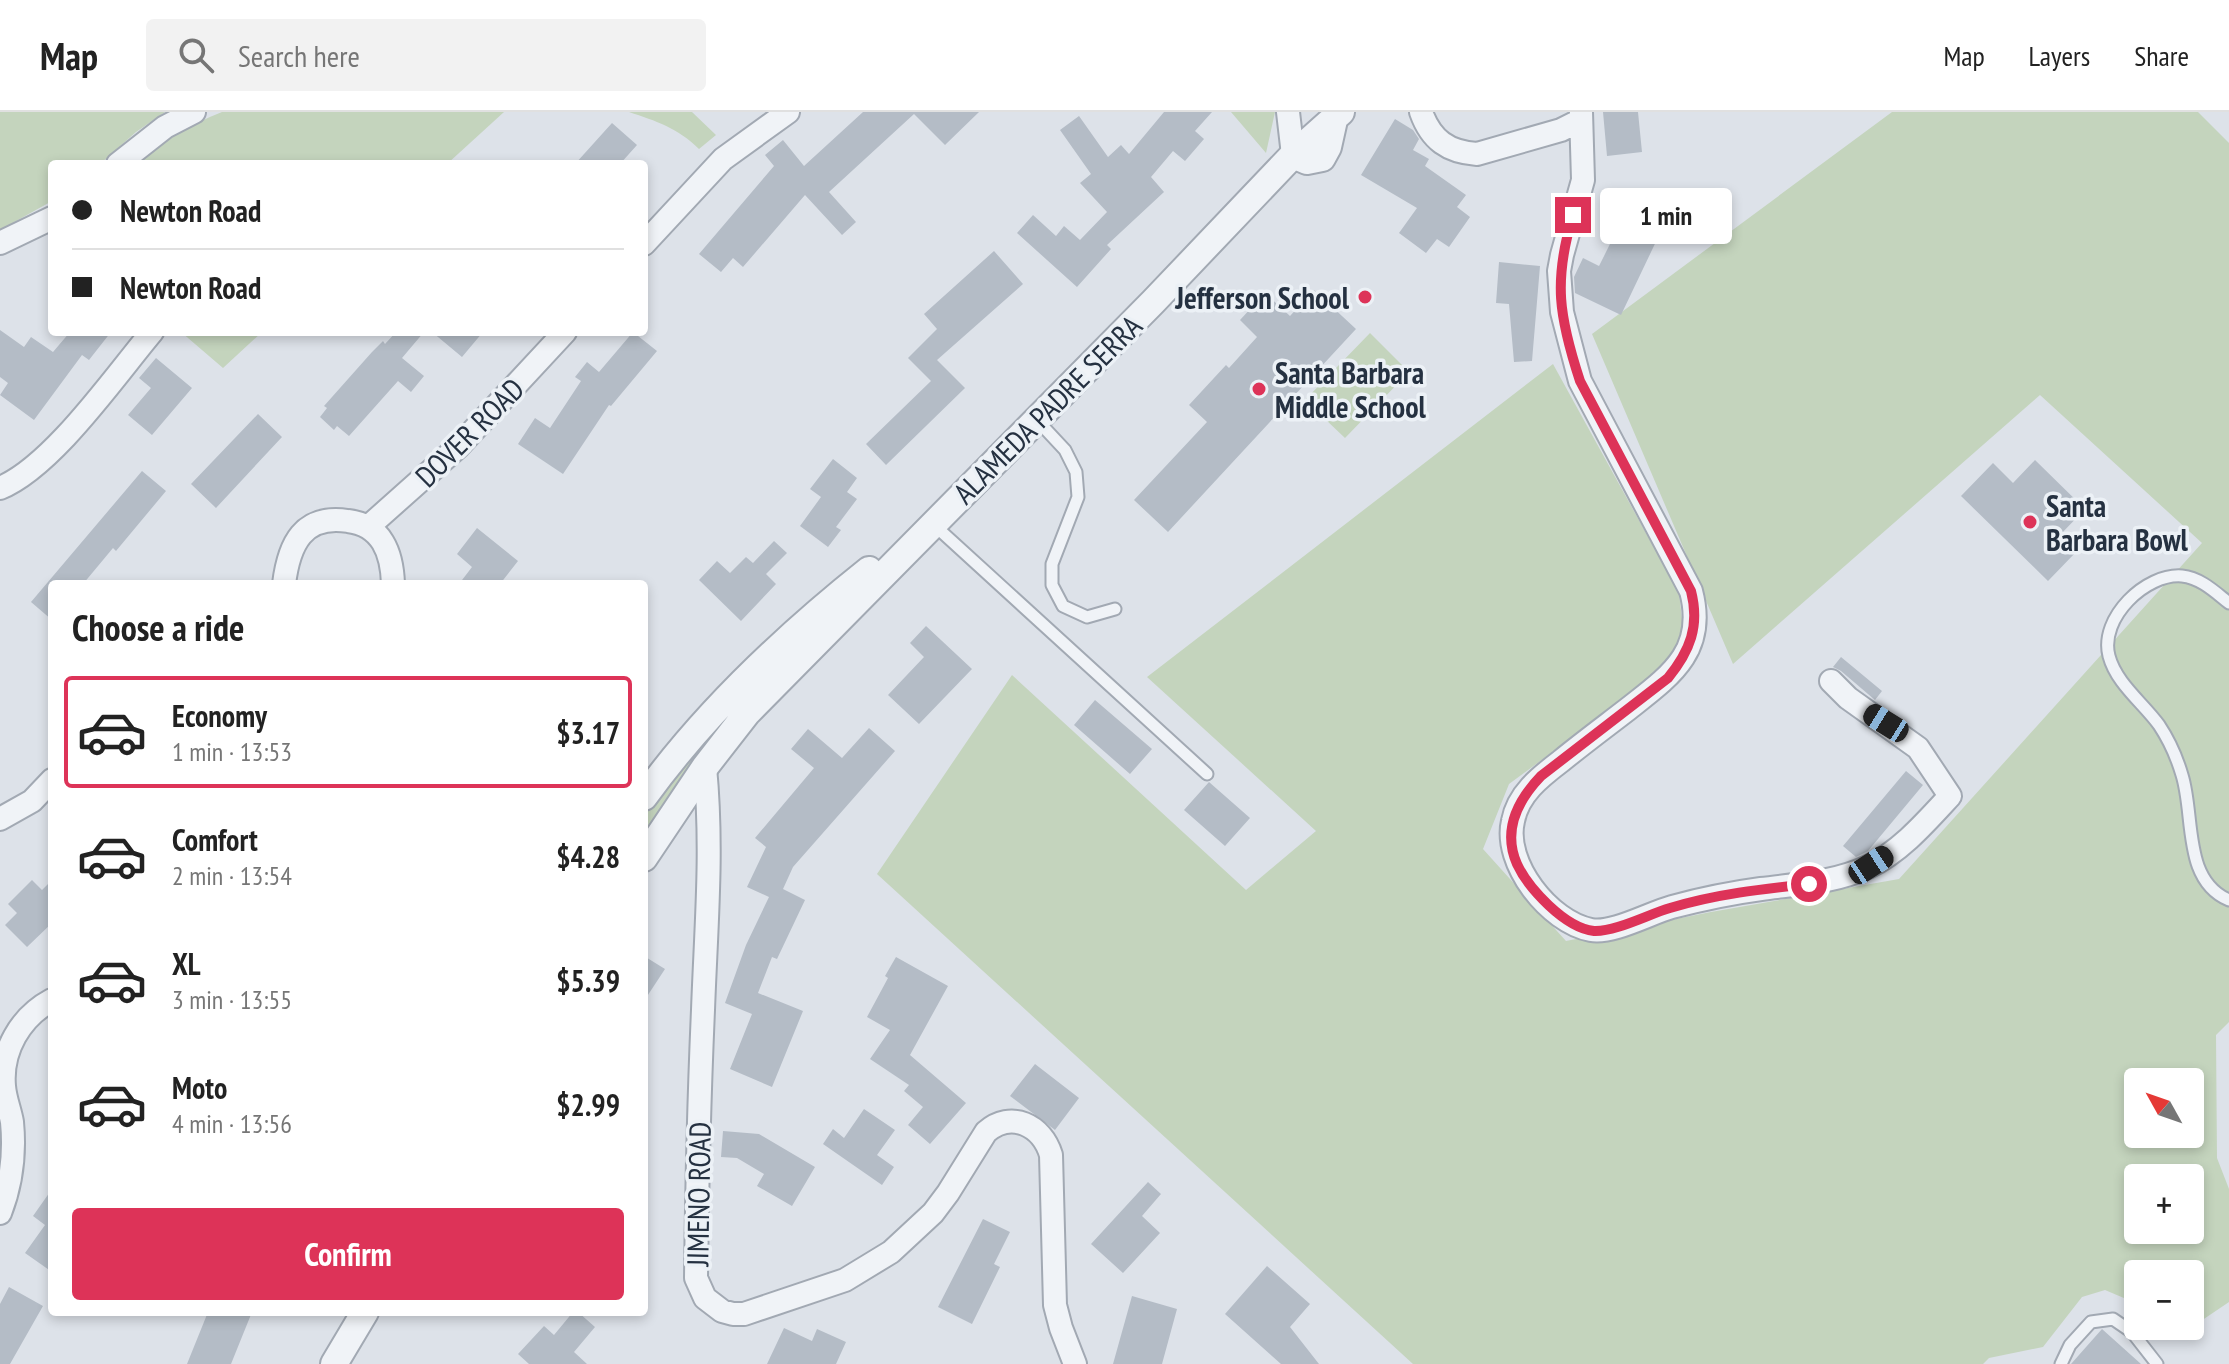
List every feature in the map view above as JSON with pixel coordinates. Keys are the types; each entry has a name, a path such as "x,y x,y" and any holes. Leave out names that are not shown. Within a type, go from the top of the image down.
{"street":[{"path":"123,160 165,127 194,112"},
{"path":"648,240 723,159 788,112"},
{"path":"1288,112 1293,155"},
{"path":"1421,112 1429,130 1443,145 1477,154 1561,130 1581,116"},
{"name":"ALAMEDA PADRE SERRA","path":"648,852 705,767 747,713 1037,420 1331,115"},
{"path":"1581,116 1583,180 1559,271 1562,312 1580,381 1691,591 1696,608 1695,625 1691,644 1668,678 1541,776 1518,804 1513,819 1512,850 1527,881 1539,896 1568,920 1595,931 1719,895 1830,881 1871,865 1891,852 1922,826 1950,796 1918,748 1848,698 1831,681"},
{"path":"0,243 48,220"},
{"path":"0,488 29,472 49,453 149,336"},
{"name":"DOVER ROAD","path":"368,527 459,446 561,336"},
{"path":"285,580 291,553 310,525 332,518 358,522 377,532 393,567 393,580"},
{"name":"ALAMEDA PADRE SERRA","path":"648,792 678,752 714,713 793,636 841,592 933,523"},
{"name":"JIMENO ROAD","path":"705,767 711,850 702,1034 696,1278 705,1298 722,1311 744,1314 845,1280 891,1252 933,1213 986,1132 994,1125 1018,1122 1040,1132 1051,1155 1055,1305 1075,1364"},
{"path":"0,819 32,801 48,784"},
{"path":"0,1213 10,1175 13,1147 12,1120 3,1083 7,1056 18,1030 48,1003"},
{"path":"334,1364 363,1316"}],"lane":[{"path":"1037,420 1065,450 1076,472 1078,497 1052,564 1052,585 1063,606 1087,617 1115,609"},
{"path":"933,523 1207,774"},
{"path":"2229,603 2193,578 2167,577 2145,588 2124,607 2114,619 2108,643 2114,667 2173,749 2189,801 2201,876 2215,892 2229,900"},
{"path":"2061,1364 2070,1345 2091,1322 2113,1319 2132,1332 2157,1364"}],"green space":[{"path":"0,112 165,112 104,160 48,160 48,203 0,230"},
{"path":"222,112 504,112 451,160 139,160 198,123"},
{"path":"629,112 692,112 716,135 699,149 675,130"},
{"path":"1231,112 1275,112 1266,153"},
{"path":"1892,112 2198,112 2229,143 2229,1022 2216,1035 2217,1158 2229,1189 2229,1302 2204,1319 2204,1260 2124,1260 2124,1298 2105,1290 2082,1297 2043,1347 1989,1358 1983,1364 1413,1364 877,874 1012,675 1246,890 1316,831 1147,677 1553,364 1679,593 1684,635 1660,673 1509,784 1483,849 1566,941 1899,879 2202,543 2040,395 1733,664 1592,334"},
{"path":"1370,333 1409,372 1345,438 1305,400"},
{"path":"186,336 258,336 223,368"},
{"path":"791,644 648,841 648,804"}],"building":[{"path":"863,112 979,112 945,145 914,114 829,192 856,222 842,235 805,195 743,267 733,258 721,272 699,254 774,166 765,155 783,140 804,166"},
{"path":"1164,112 1212,112 1195,131 1204,139 1185,161 1173,151 1151,177 1164,192 1107,245 1111,249 1077,287 1017,233 1033,215 1056,236 1064,226 1080,240 1107,212 1080,183 1091,174 1060,130 1079,116 1108,157 1121,145 1129,154"},
{"path":"1603,112 1638,112 1642,152 1607,156"},
{"path":"1395,119 1413,130 1419,139 1413,150 1429,159 1425,166 1466,195 1457,207 1470,217 1449,247 1437,239 1426,253 1399,233 1417,208 1361,175"},
{"path":"612,123 637,145 624,160 579,160"},
{"path":"1626,212 1662,229 1621,315 1575,293 1574,277 1583,258 1599,266"},
{"path":"994,251 1023,284 937,360 965,388 886,465 866,444 931,381 908,358 937,329 924,314"},
{"path":"1499,262 1540,266 1532,361 1514,362 1509,304 1496,303"},
{"path":"1314,290 1356,329 1168,532 1134,500 1207,422 1189,405 1257,337 1240,320 1265,293 1290,316"},
{"path":"0,330 24,347 31,337 53,352 67,336 108,336 89,360 82,355 34,420 0,395 8,383 0,377"},
{"path":"392,336 421,336 402,358 424,376 411,392 398,381 349,436 337,426 334,430 320,417 327,408 324,406 372,352 383,341 385,344"},
{"path":"437,336 480,336 462,357"},
{"path":"630,336 638,336 657,351 609,405 563,474 518,444 535,418 550,428 581,381 575,377 587,362 599,372"},
{"path":"156,358 192,388 152,435 128,415 151,388 139,378"},
{"path":"258,414 282,437 216,508 191,484"},
{"path":"833,459 857,478 847,492 857,499 836,527 841,530 828,547 800,526 821,497 810,489"},
{"name":"Santa Barbara Bowl","path":"2035,460 2085,509 2060,535 2077,551 2048,581 1961,496 1993,463 2013,483"},
{"path":"142,471 166,491 116,551 113,548 86,580 50,580"},
{"path":"477,528 518,561 503,580 462,580 472,567 457,554"},
{"path":"774,541 787,553 766,574 776,584 741,621 699,580 717,561 730,573 746,557 753,563"},
{"path":"48,582 48,617 31,602"},
{"path":"926,626 972,669 919,724 888,695 924,657 910,643"},
{"path":"1841,657 1882,691 1875,700 1833,667"},
{"path":"1095,700 1152,749 1130,774 1074,725"},
{"path":"869,728 895,751 793,867 783,889 805,900 777,959 772,957 758,993 803,1011 772,1087 730,1069 752,1014 725,1003 746,945 769,897 747,887 766,847 755,838 814,768 791,749 808,729 842,758"},
{"path":"1906,771 1923,785 1868,851 1856,857 1843,846"},
{"path":"1209,782 1250,818 1225,846 1184,810"},
{"path":"32,880 42,890 48,884 48,927 27,947 5,925 17,913 8,904"},
{"path":"896,957 948,986 910,1055 966,1103 930,1144 908,1125 923,1107 904,1091 909,1085 870,1059 890,1030 867,1017"},
{"path":"648,958 665,969 648,995"},
{"path":"1035,1064 1079,1098 1055,1130 1010,1096"},
{"path":"864,1109 895,1130 877,1155 894,1167 882,1185 823,1144 833,1129 844,1138"},
{"path":"723,1131 759,1134 815,1167 792,1206 757,1186 764,1174 737,1158 721,1157"},
{"path":"1148,1182 1161,1194 1142,1216 1160,1233 1123,1273 1091,1244"},
{"path":"48,1195 48,1269 25,1253 45,1225 33,1216"},
{"path":"983,1219 1010,1232 994,1264 1000,1267 972,1324 938,1307"},
{"path":"1267,1266 1310,1304 1290,1327 1319,1364 1281,1364 1225,1314"},
{"path":"9,1287 43,1306 10,1364 0,1364 0,1304"},
{"path":"1132,1296 1177,1309 1162,1364 1113,1364"},
{"path":"206,1316 250,1316 231,1364 187,1364"},
{"path":"570,1316 583,1316 595,1327 574,1352 587,1364 529,1364 518,1354 544,1326 554,1335"},
{"path":"784,1328 812,1341 817,1329 846,1342 836,1364 767,1364"},
{"path":"2102,1329 2141,1364 2071,1364"}],"place":[{"name":"Jefferson School","path":"1365,297"},
{"name":"Santa Barbara Middle School","path":"1259,389"},
{"name":"Santa Barbara Bowl","path":"2030,522"}],"route":[{"path":"1573,215 1559,271 1562,312 1572,356 1580,381 1691,591 1696,608 1695,625 1691,644 1668,678 1529,788 1518,804 1513,819 1512,850 1527,881 1539,896 1568,920 1595,931 1719,895 1809,884"}]}
